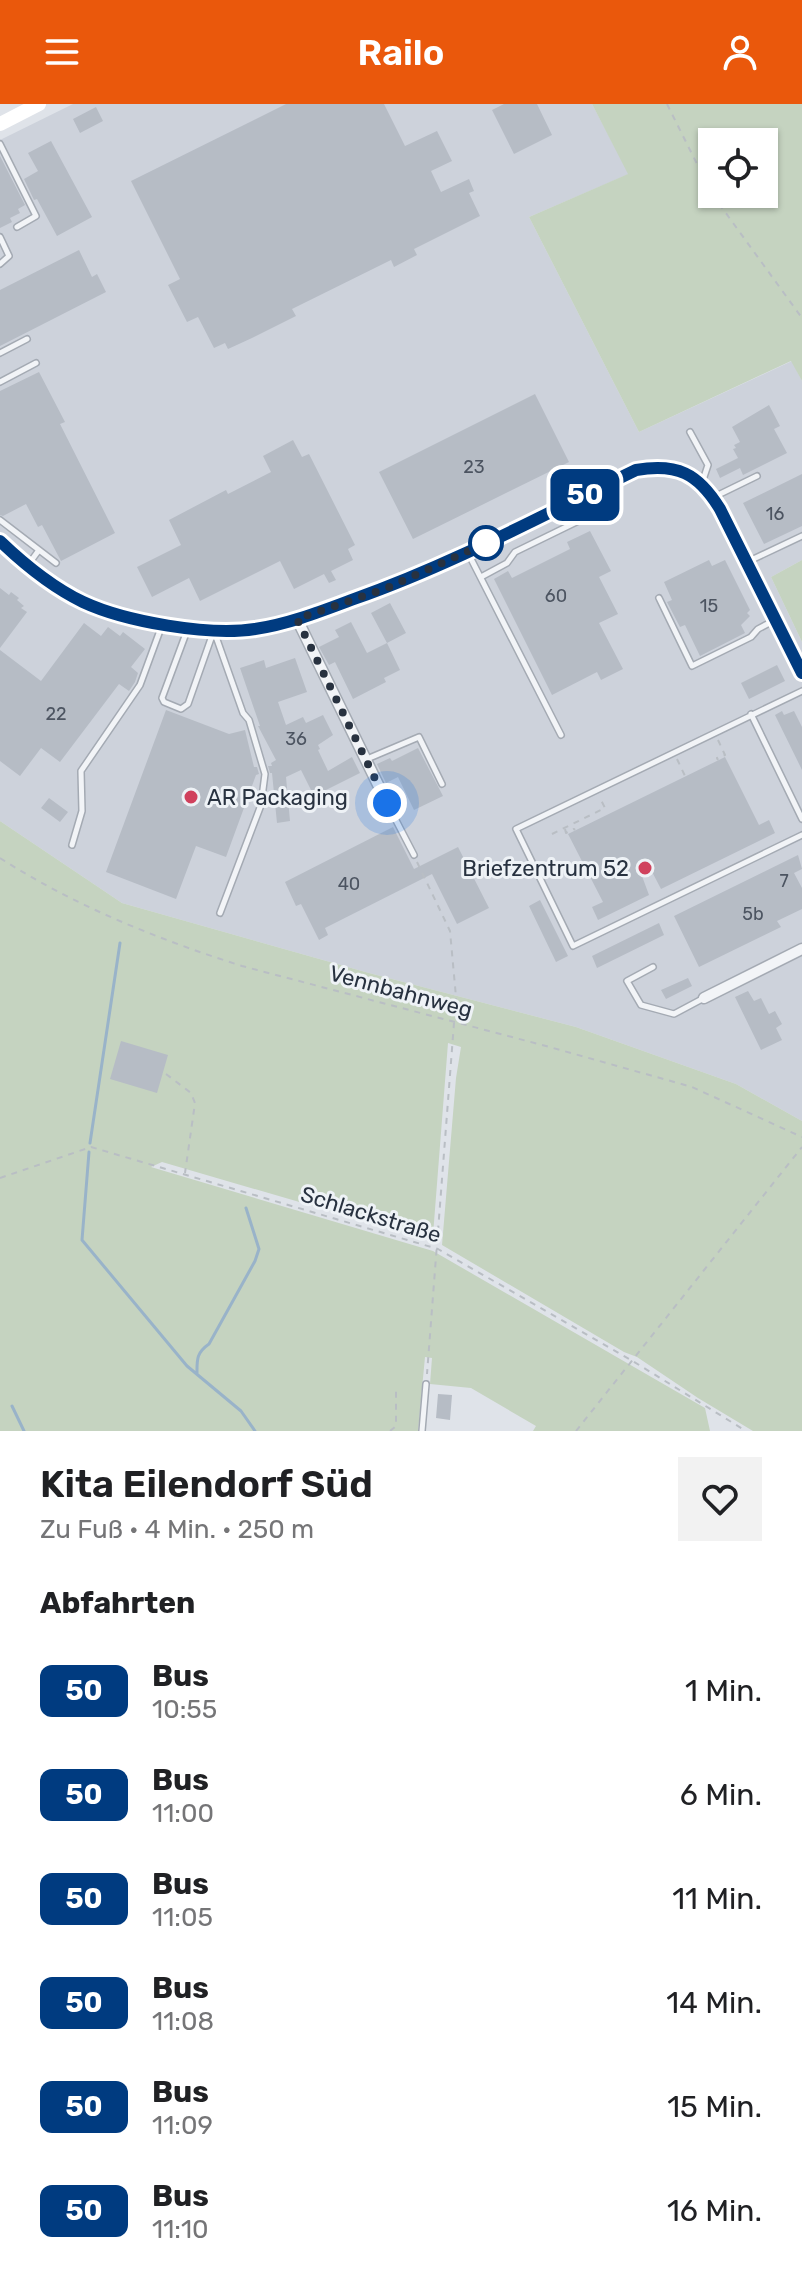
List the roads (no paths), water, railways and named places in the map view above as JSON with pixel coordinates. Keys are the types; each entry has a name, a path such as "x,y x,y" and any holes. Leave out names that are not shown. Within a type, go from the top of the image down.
{"main road":[{"path":"0,124 39,104"}],"street":[{"path":"0,541 44,579 83,602 116,614 188,628 254,629 297,619 387,588 636,470 657,466 677,469 701,484 720,509 802,673"},
{"path":"297,619 387,803"},
{"path":"704,998 802,949"}],"lane":[{"path":"0,144 36,216 17,227"},
{"path":"0,237 9,256 0,264"},
{"path":"0,353 27,339"},
{"path":"0,382 36,363"},
{"path":"690,432 708,465 701,484"},
{"path":"713,498 757,476"},
{"path":"481,577 507,563 515,552 599,511"},
{"path":"0,520 56,563"},
{"path":"747,562 802,536"},
{"path":"27,566 39,550"},
{"path":"467,551 561,735"},
{"path":"659,598 692,666 751,637 758,629 776,620"},
{"path":"72,845 82,811 81,771 140,685 162,624"},
{"path":"188,628 162,698 164,702 181,709 188,704 214,629"},
{"path":"214,629 243,713 249,720 265,774 261,805 220,913"},
{"path":"802,691 516,829 573,946 802,835"},
{"path":"751,714 802,819"},
{"path":"366,759 419,737 442,784"},
{"path":"387,803 414,855"},
{"path":"653,967 627,981 641,1005 674,1014 704,998"},
{"path":"422,1431 426,1384"}],"waterway":[{"path":"90,1143 120,943"},
{"path":"89,1152 82,1240 187,1366 241,1411 255,1431"},
{"path":"197,1374 199,1354 209,1344 259,1249 246,1208"},
{"path":"12,1406 24,1431"}],"place":[{"name":"AR Packaging","path":"191,797"},
{"name":"Briefzentrum 52","path":"645,868"}]}
